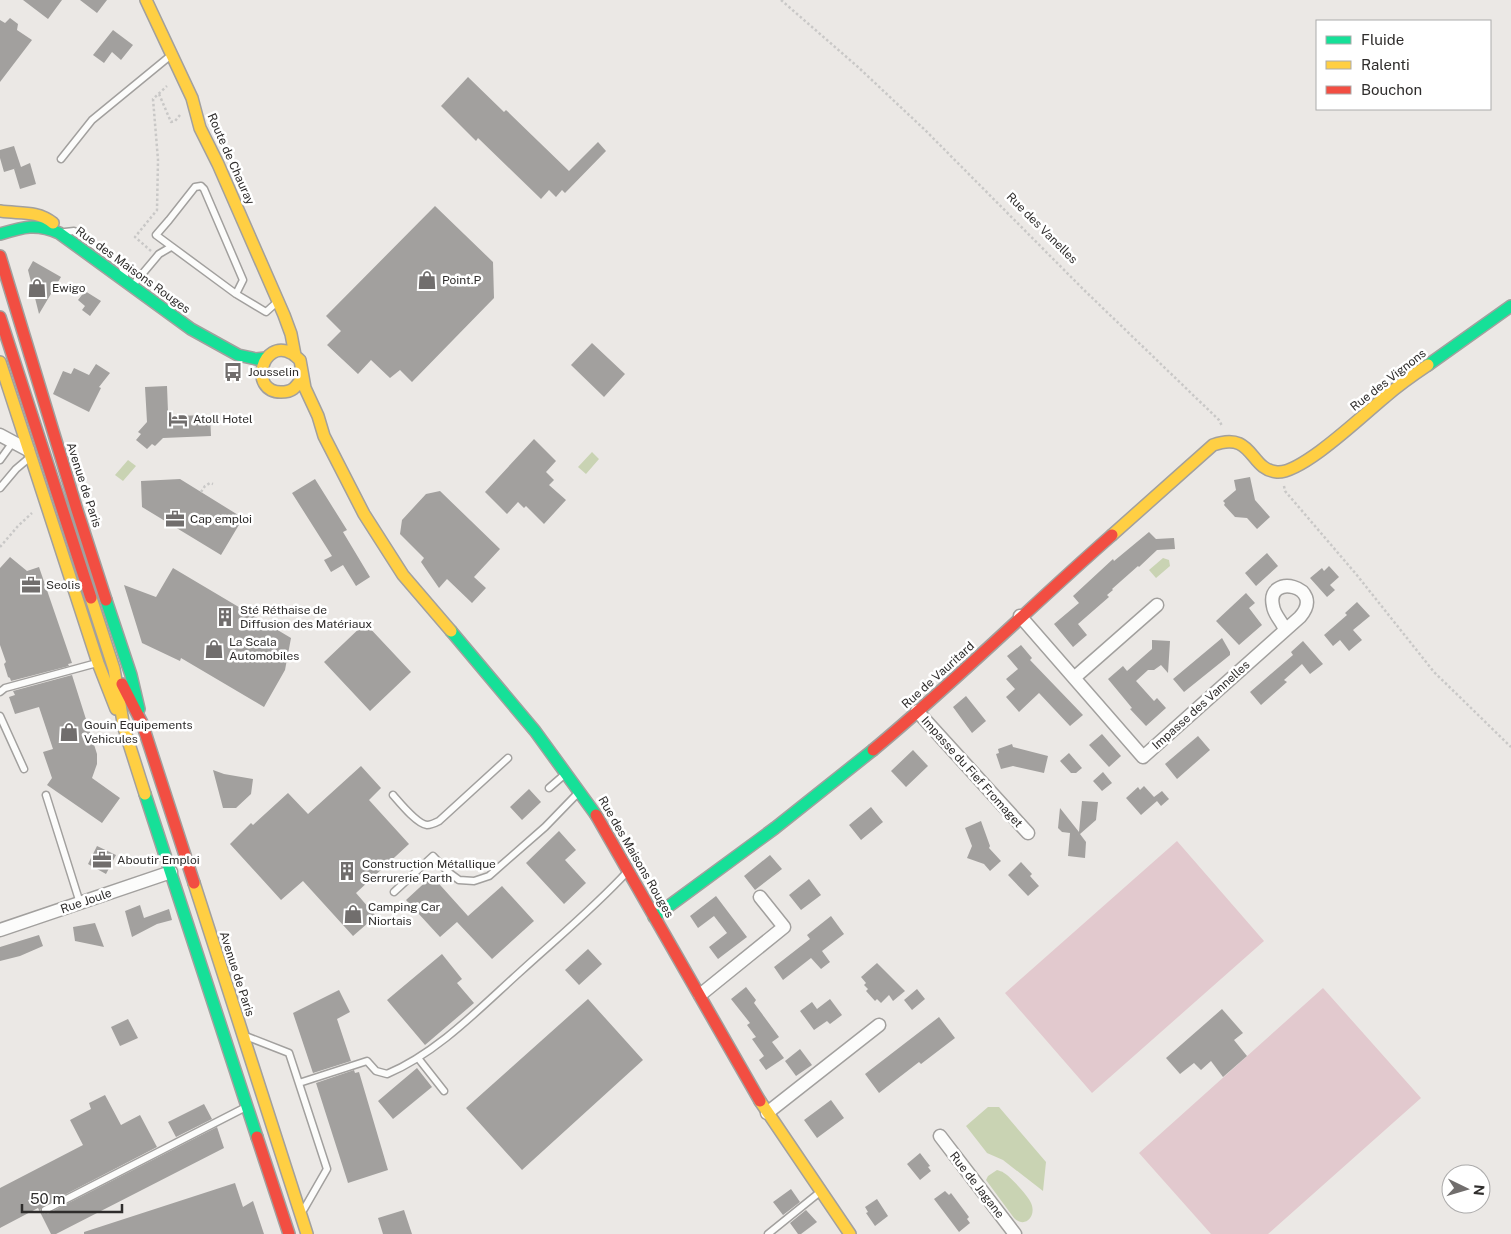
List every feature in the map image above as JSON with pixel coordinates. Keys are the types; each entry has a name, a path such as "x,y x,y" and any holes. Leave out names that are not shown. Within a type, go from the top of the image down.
{"street":[{"name":"Route de Chauray","path":"146,0 192,98 200,128 218,164 290,328 295,355"},
{"name":"Rue des Maisons Rouges","path":"0,211 38,213 53,223 59,233"},
{"name":"Rue des Maisons Rouges","path":"0,234 21,228 44,226 59,233 191,329 238,355 256,358 269,356"},
{"name":"Avenue de Paris","path":"0,256 77,510 131,674 142,723 307,1234"},
{"name":"Route de Chauray","path":"269,356 278,333 278,302"},
{"name":"Rue des Vignons","path":"1280,472 1293,468 1310,458 1387,396 1511,306"},
{"name":"Avenue de Paris","path":"0,317 114,669 124,728"},
{"name":"Rue des Maisons Rouges","path":"191,329 207,346 236,366"},
{"path":"263,380 262,367 269,356 284,351 295,355 302,366 302,378 295,389 282,393"},
{"name":"Avenue de Paris","path":"0,362 98,663 124,728 289,1234"},
{"path":"247,372 263,380 270,390 282,393 294,403"},
{"name":"Rue des Maisons Rouges","path":"302,378 324,436 364,514 393,562 535,731 580,791 611,838 654,917 767,1113 850,1234"},
{"name":"Rue des Maisons Rouges","path":"305,414 324,436"},
{"path":"0,435 29,454"},
{"path":"1227,439 1237,441 1267,468 1274,472 1280,472"},
{"name":"Rue de Vauritard","path":"654,917 726,865 854,765 967,668 1020,616 1152,502 1213,445 1227,439"},
{"path":"1074,678 1157,605"},
{"name":"Impasse des Vannelles","path":"1020,616 1143,757 1285,630"},
{"name":"Avenue de Paris","path":"114,669 142,723"},
{"name":"Impasse du Fief Fromaget","path":"917,712 1028,833"},
{"name":"Rue Joule","path":"0,930 171,872"},
{"path":"700,995 784,926 760,897"},
{"path":"767,1113 879,1025"},
{"name":"Rue de Jagane","path":"940,1136 1015,1234"}],"lane":[{"path":"61,159 92,120 171,55"},
{"path":"236,294 244,280 204,189 201,186 195,187 156,234 236,294 266,312 278,302"},
{"path":"130,285 159,254 172,247"},
{"path":"0,460 13,442"},
{"path":"0,488 29,454"},
{"path":"0,692 5,688 98,663"},
{"path":"0,716 24,768"},
{"path":"392,795 419,822 428,825 433,824 439,821 508,758"},
{"path":"549,788 567,772"},
{"path":"394,892 433,856 448,872 459,880 474,881 489,876 545,827 580,791"},
{"path":"46,795 80,903"},
{"path":"299,1083 367,1061 376,1070 387,1074 418,1058 464,1022 569,928 629,870"},
{"path":"242,1036 289,1053 299,1083 327,1169 301,1214"},
{"path":"418,1058 444,1091"},
{"path":"45,1210 248,1106"},
{"path":"768,1234 821,1191"}],"path":[{"name":"Rue des Vanelles","path":"781,0 858,67 925,130 1084,290 1190,390 1219,420 1227,439"},
{"path":"153,252 135,237 157,210 158,160 153,99 168,85 171,93"},
{"path":"159,94 171,122 175,122 180,116 177,108"},
{"path":"1280,472 1285,491 1356,574 1434,672 1511,747"},
{"path":"201,492 205,486 210,483 212,484"},
{"path":"0,547 37,508 46,507"}],"shaded area":[{"path":"592,452 599,459 586,474 578,467"},
{"path":"128,460 136,466 123,481 115,475"},
{"path":"1163,558 1169,560 1170,566 1156,578 1149,570"},
{"path":"1177,841 1264,941 1092,1093 1005,993"},
{"path":"1323,988 1421,1098 1268,1234 1211,1234 1139,1153"},
{"path":"988,1107 999,1107 1046,1162 1043,1191 1003,1160 987,1153 966,1126"},
{"path":"997,1170 1010,1178 1030,1200 1032,1212 1029,1220 1026,1222 1018,1221 1014,1218 986,1180 988,1176"}],"building":[{"path":"23,0 62,0 48,19"},
{"path":"80,0 107,0 97,13"},
{"path":"10,18 18,24 17,30 32,40 0,82 0,20 5,23"},
{"path":"113,30 133,45 121,60 112,52 104,63 93,55"},
{"path":"468,77 504,112 506,110 569,171 598,142 606,151 565,193 562,190 556,197 549,190 541,199 478,138 476,141 441,106"},
{"path":"14,146 21,167 30,163 36,184 20,189 14,169 17,168 4,172 0,150"},
{"name":"Point.P","path":"435,206 493,262 494,298 412,382 400,370 390,378 371,360 358,374 327,345 341,331 326,316"},
{"path":"33,261 61,277 39,314 28,270"},
{"path":"85,291 101,301 90,316 82,310 85,306 78,300"},
{"path":"592,343 625,374 604,397 571,365"},
{"path":"96,364 110,373 99,387 101,388 89,412 53,394 63,371 71,374 74,368 89,375"},
{"name":"Atoll Hotel","path":"167,386 168,412 172,412 172,416 210,415 211,436 163,438 155,446 152,444 147,449 136,440 141,434 138,432 147,422 145,387"},
{"path":"534,439 556,461 546,472 554,480 549,485 566,500 544,524 526,506 524,508 518,502 507,514 485,492"},
{"path":"1250,477 1255,500 1270,517 1257,529 1247,518 1235,517 1224,505 1223,501 1236,490 1234,480"},
{"path":"180,479 243,518 221,555 142,507 141,481"},
{"path":"315,479 347,530 343,532 370,577 356,586 343,565 331,572 324,560 332,556 292,493"},
{"path":"440,491 500,549 474,577 486,588 472,603 447,579 439,588 421,562 424,558 400,534 402,520 426,494"},
{"path":"1149,532 1156,539 1174,538 1175,549 1157,550 1112,589 1107,595 1109,597 1078,624 1087,635 1073,647 1054,624 1079,603 1073,596 1113,559 1114,561"},
{"path":"1267,553 1278,566 1256,586 1245,573"},
{"path":"10,557 27,571 39,567 72,663 68,664 69,666 11,681 4,664 6,662 0,645 0,568"},
{"path":"1329,566 1339,577 1330,585 1335,590 1327,597 1310,578 1322,568 1324,571"},
{"path":"173,568 291,638 285,670 264,707 181,658 180,661 142,643 124,585 156,597"},
{"path":"1246,593 1255,603 1249,608 1262,625 1239,645 1216,621"},
{"path":"1357,602 1370,616 1353,630 1362,640 1349,651 1340,640 1333,646 1324,635 1347,615 1345,613"},
{"path":"365,623 411,672 370,711 324,662"},
{"path":"1222,638 1230,655 1184,692 1173,679"},
{"path":"1152,640 1170,641 1168,673 1161,665 1154,670 1148,670 1136,681 1154,701 1157,698 1166,708 1146,726 1130,709 1132,708 1108,679 1123,666 1127,671 1152,649"},
{"path":"1303,641 1323,664 1310,674 1302,664 1284,680 1287,682 1261,705 1250,692 1293,655 1291,652"},
{"path":"1021,645 1032,658 1030,660 1083,715 1070,726 1039,693 1019,712 1006,697 1015,689 1006,679 1018,669 1007,656"},
{"name":"Gouin Equipements Vehicules","path":"72,675 97,754 97,764 92,778 120,798 102,823 47,785 52,778 43,752 53,749 39,707 15,714 9,697 15,695 13,691"},
{"path":"966,696 986,721 972,733 953,707"},
{"path":"1102,734 1121,756 1109,767 1089,745"},
{"path":"1198,736 1210,750 1177,779 1165,764"},
{"path":"1012,744 1013,747 1048,756 1044,773 1013,766 1001,769 996,754 999,753 998,749"},
{"path":"913,750 928,766 906,787 891,771"},
{"path":"1069,753 1082,768 1076,773 1071,773 1060,761"},
{"path":"361,766 381,788 369,800 409,844 356,893 376,916 353,936 303,881 281,900 230,844 251,823 253,825 288,793 308,814"},
{"path":"213,770 253,779 251,794 236,808 223,808"},
{"path":"1103,772 1112,783 1102,791 1093,781"},
{"path":"1144,786 1154,797 1162,791 1169,799 1161,806 1157,801 1141,815 1126,798 1138,787 1140,790"},
{"path":"529,789 541,802 522,820 510,807"},
{"path":"1082,801 1098,802 1096,820 1080,834 1086,842 1085,858 1068,856 1070,833 1062,832 1058,828 1060,808 1079,832"},
{"path":"871,807 883,822 861,840 849,825"},
{"path":"981,821 990,846 989,848 1001,861 990,871 984,864 967,858 972,846 965,828"},
{"path":"559,831 576,850 565,860 586,883 564,904 526,863"},
{"name":"Aboutir Emploi","path":"97,846 116,855 106,874 88,864"},
{"path":"770,855 782,869 755,890 744,876"},
{"path":"1021,862 1032,874 1030,876 1039,886 1028,896 1008,875"},
{"path":"432,876 468,916 502,886 534,921 492,959 457,922 440,937 406,900"},
{"path":"809,879 821,895 801,910 789,895"},
{"path":"716,896 747,937 718,959 709,947 727,933 714,916 698,928 690,916"},
{"path":"140,905 144,918 169,909 172,920 157,924 132,937 125,911"},
{"path":"831,916 844,934 822,951 830,962 821,969 811,958 783,980 774,967 810,939 807,935"},
{"path":"95,923 104,947 75,941 73,927"},
{"path":"39,935 43,946 20,956 0,961 0,947"},
{"path":"588,949 602,964 579,985 565,970"},
{"path":"442,954 462,979 457,983 474,1003 425,1045 387,1000"},
{"path":"877,963 905,991 893,1001 889,995 881,1003 877,999 875,1001 866,991 868,989 864,985 866,983 861,977"},
{"path":"746,987 756,1000 754,1003 779,1037 772,1042 784,1058 766,1070 759,1060 764,1056 752,1039 756,1037 747,1025 750,1023 731,999"},
{"path":"917,989 925,999 912,1010 904,1000"},
{"path":"339,990 350,1012 337,1019 351,1061 313,1073 293,1013"},
{"path":"588,999 643,1060 522,1170 466,1108"},
{"path":"830,999 842,1015 830,1024 827,1021 814,1030 800,1011 812,1002 817,1009"},
{"path":"1222,1009 1243,1033 1234,1040 1247,1056 1223,1077 1211,1061 1201,1070 1194,1063 1180,1074 1166,1058"},
{"path":"939,1017 955,1038 921,1064 919,1062 879,1093 865,1074"},
{"path":"128,1019 138,1038 120,1046 111,1027"},
{"path":"800,1049 812,1065 796,1076 785,1061"},
{"path":"417,1068 432,1087 393,1119 378,1101"},
{"path":"354,1070 355,1073 359,1072 388,1170 348,1183 316,1083"},
{"path":"105,1095 121,1125 140,1115 157,1147 43,1206 40,1210 43,1214 47,1214 217,1127 224,1148 56,1234 51,1234 38,1208 0,1228 0,1188 83,1145 70,1120 91,1109 89,1103"},
{"path":"831,1100 844,1118 817,1138 804,1120"},
{"path":"204,1104 212,1119 176,1137 168,1122"},
{"path":"920,1153 930,1166 928,1167 931,1171 920,1180 907,1164"},
{"path":"235,1183 243,1207 253,1201 264,1234 84,1234 84,1232"},
{"path":"791,1189 800,1202 783,1215 773,1202"},
{"path":"945,1191 949,1195 951,1193 969,1217 967,1219 970,1223 959,1232 934,1199"},
{"path":"877,1199 888,1216 875,1226 866,1213 868,1212 865,1207"},
{"path":"404,1210 412,1234 383,1234 378,1218"},
{"path":"806,1210 817,1222 801,1234 798,1234 790,1223"}],"traffic: fast":[{"path":"0,234 30,227 43,228 59,233 191,329 238,355 256,359 266,358"},
{"path":"1428,365 1511,306"},
{"path":"106,600 131,675 139,709"},
{"path":"451,631 535,731 596,815"},
{"path":"654,917 775,828 873,750"},
{"path":"145,794 257,1137"}],"traffic: slow":[{"path":"146,0 192,98 200,128 218,164 284,315 291,334 295,355"},
{"path":"0,211 34,214 53,223"},
{"path":"302,378 291,390 281,392 271,390 265,384 262,376 266,359 273,353 281,350 292,354 300,360 305,388 318,416 324,436 364,514 403,575 451,631"},
{"path":"0,362 98,663 116,709"},
{"path":"1112,535 1213,445 1226,442 1236,443 1244,446 1268,470 1277,472 1288,470 1317,454 1396,388 1428,365"},
{"path":"91,598 114,669 124,728 145,794"},
{"path":"194,883 307,1234"},
{"path":"760,1101 850,1234"}],"traffic: jam":[{"path":"0,256 106,600"},
{"path":"0,317 91,598"},
{"path":"873,750 1112,535"},
{"path":"122,684 142,723 194,883"},
{"path":"596,815 760,1101"},
{"path":"257,1137 289,1234"}],"place":[{"name":"Point.P","path":"427,280"},
{"name":"Ewigo","path":"37,288"},
{"name":"Jousselin","path":"233,372"},
{"name":"Atoll Hotel","path":"178,419"},
{"name":"Cap emploi","path":"175,519"},
{"name":"Seolis","path":"31,585"},
{"name":"Sté Réthaise de Diffusion des Matériaux","path":"225,617"},
{"name":"La Scala Automobiles","path":"214,649"},
{"name":"Gouin Equipements Vehicules","path":"69,732"},
{"name":"Aboutir Emploi","path":"102,860"},
{"name":"Construction Métallique Serrurerie Parth","path":"347,871"},
{"name":"Camping Car Niortais","path":"353,914"}]}
